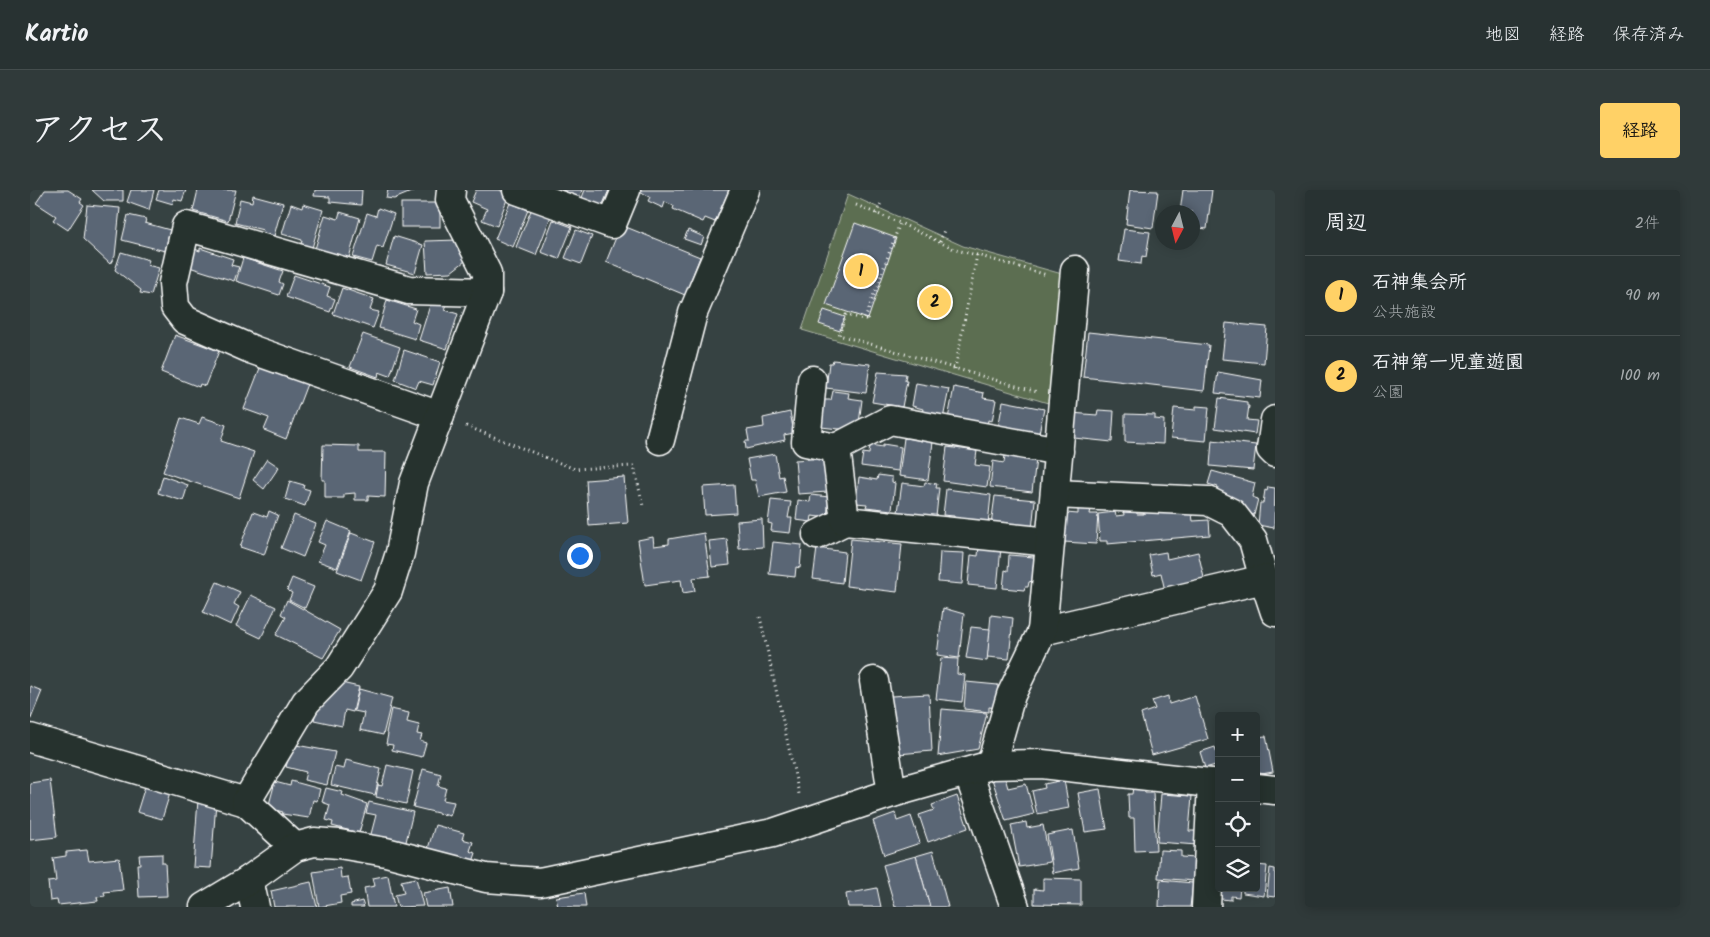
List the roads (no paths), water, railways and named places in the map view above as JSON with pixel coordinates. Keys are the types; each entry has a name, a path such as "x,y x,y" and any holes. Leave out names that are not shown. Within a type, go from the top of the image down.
{"street":[{"path":"246,802 306,702 339,668 388,591 400,553 414,483 487,292 486,272 450,200 451,190"},
{"path":"517,190 612,224 626,190"},
{"path":"660,440 692,313 745,190"},
{"path":"440,416 253,350 185,320 175,307 173,283 186,226 409,290 487,292"},
{"path":"1015,907 979,768 1042,631 1059,451 1066,274"},
{"path":"812,380 806,442 836,448 890,420 1059,451"},
{"path":"1275,420 1271,449 1275,453"},
{"path":"836,448 844,521"},
{"path":"1055,494 1208,501 1232,513 1252,540 1275,612"},
{"path":"817,535 844,521 1050,542"},
{"path":"1042,631 1264,579"},
{"path":"874,681 892,793"},
{"path":"30,738 246,802 294,847"},
{"path":"204,907 248,880 294,847 314,842 386,852 486,878 540,882 773,833 892,793 979,768 1042,764 1215,783 1206,907"},
{"path":"1260,788 1275,790"},
{"path":"248,880 255,907"}],"place":[{"name":"石神集会所","path":"861,271"},
{"name":"石神第一児童遊園","path":"935,302"}]}
